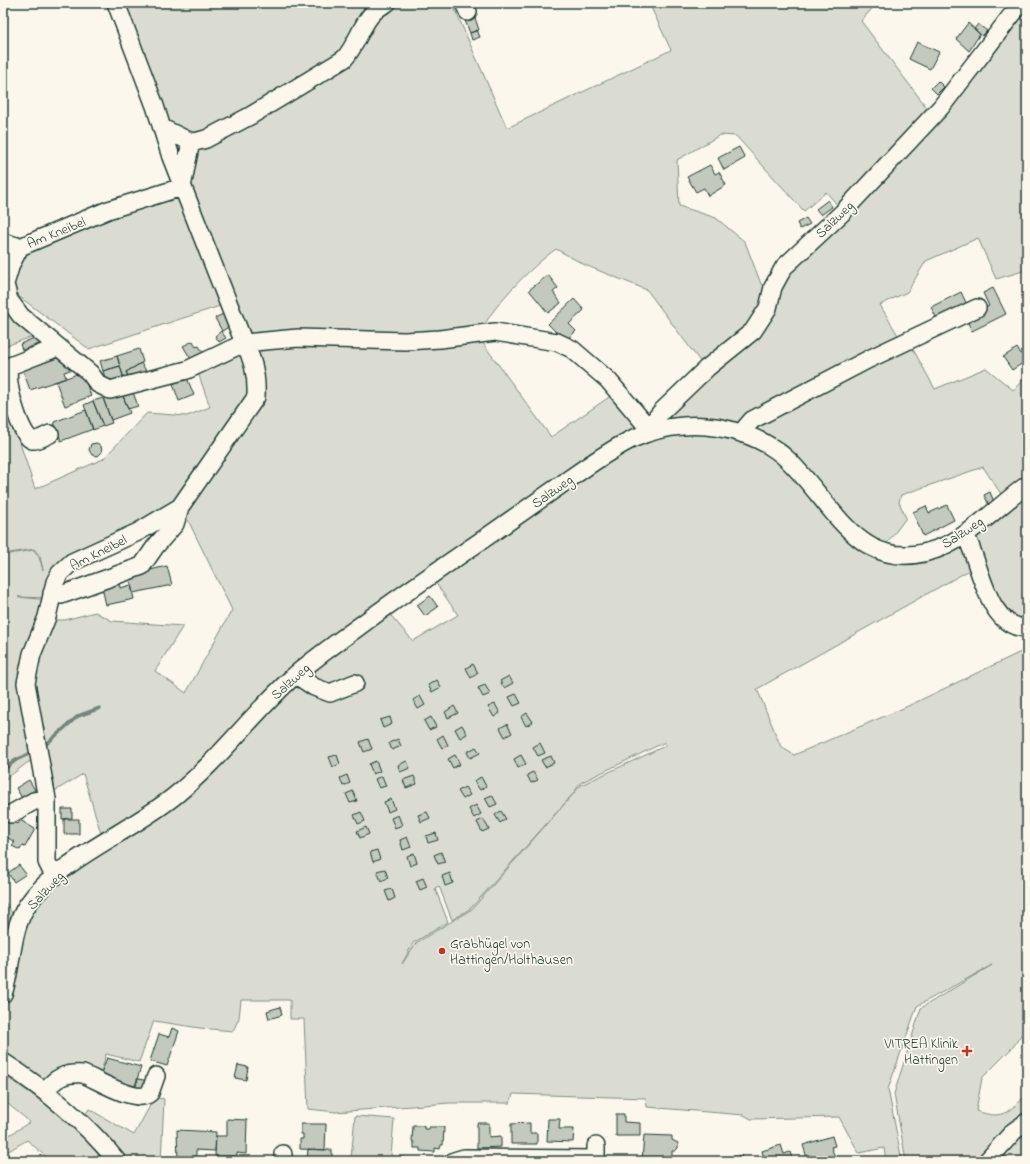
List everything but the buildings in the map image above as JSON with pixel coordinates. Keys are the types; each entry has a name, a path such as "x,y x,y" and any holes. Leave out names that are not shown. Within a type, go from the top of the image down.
{"street":[{"name":"Am Kneibel","path":"54,876 47,862 47,799 26,683 29,665 47,617 52,593 60,573 72,562 138,532 180,507 256,397 257,382 251,355 244,343 182,187 116,3"},
{"path":"162,128 190,141 206,139 250,116 340,62 352,48 369,16 377,8 387,3"},
{"name":"Salzweg","path":"651,431 654,421 660,412 707,368 753,330 768,308 773,288 784,267 842,213 941,107 1021,3"},
{"path":"182,187 190,141"},
{"name":"Am Kneibel","path":"182,187 108,210 20,247 11,264 5,284 9,300 21,316 90,373 98,384 110,390 187,370 244,343"},
{"path":"3,242 20,247"},
{"path":"3,253 20,247"},
{"path":"743,434 746,427 752,420 869,359 977,308"},
{"path":"244,343 298,338 412,341 495,332 557,342 572,349 608,380 651,431"},
{"path":"50,434 36,440 32,440 25,433 11,395 7,374 10,366 51,350 55,345"},
{"name":"Salzweg","path":"3,994 7,982 12,950 20,921 27,905 54,876 83,856 133,826 176,795 214,759 260,708 296,674 386,606 623,444 651,431 683,426 695,426 743,434 773,448 787,459 836,518 861,542 892,554 919,554 950,543 966,534 1027,485"},
{"path":"52,593 61,595 99,580 142,566 155,547 175,524 180,507"},
{"path":"966,534 973,548 985,589 998,613 1006,622 1017,628 1027,628"},
{"path":"296,674 314,687 330,693 354,683"},
{"path":"11,814 34,801 47,799"},
{"path":"3,1062 45,1092 81,1123 117,1161"},
{"path":"45,1092 53,1081 76,1074 83,1074 133,1096 142,1097 150,1093 156,1076"},
{"path":"987,1161 1014,1131 1027,1122"},
{"path":"454,1161 464,1158 596,1159 596,1146"}],"shaded area":[{"path":"115,3 452,3 507,128 671,50 649,3 877,3 861,21 934,117 1027,3 1027,272 1023,271 996,279 978,238 926,261 907,292 880,305 902,342 734,429 656,425 754,331 776,288 842,210 826,192 804,211 736,136 720,135 677,160 679,206 716,218 745,242 761,284 771,288 766,307 705,368 647,290 585,265 556,249 546,256 523,277 490,315 479,338 551,437 615,393 640,428 385,603 198,769 103,840 83,774 48,795 28,691 48,620 65,620 95,612 112,621 183,626 155,671 186,693 232,610 184,512 259,398 189,196 187,161 206,138 172,133"},
{"path":"182,193 226,304 89,349 9,289 22,249"},
{"path":"3,290 37,335 3,347"},
{"path":"909,342 935,389 986,368 1013,390 1027,376 1027,480 1003,497 983,467 901,495 899,502 906,518 879,554 966,540 975,567 757,689 781,747 794,755 908,706 1027,649 1027,1026 1013,1047 982,1078 976,1111 985,1114 999,1115 1009,1110 1027,1095 1027,1161 906,1161 894,1094 921,1008 992,965 917,1006 888,1089 902,1161 886,1161 884,1148 859,1153 839,1117 751,1119 744,1115 647,1107 646,1098 513,1094 510,1103 449,1103 336,1112 308,1109 304,1019 290,1019 290,1000 241,1000 239,1018 233,1031 154,1021 139,1062 106,1054 100,1076 46,1082 3,1054 3,1008 12,983 16,953 33,906 58,881 86,861 261,713 387,611 413,641 458,615 433,579 634,438 752,422","holes":["665,742 665,746 581,785 574,793 580,783","572,795 472,909 416,943 402,964 413,943 448,922 435,888 439,886 452,920 471,908"]},
{"path":"242,352 251,398 175,505 86,549 49,598 18,597 49,600 30,654 37,758 27,763 3,781 3,555 34,550 39,557 43,570 40,556 34,549 3,554 3,391 35,489 103,459 147,413 187,416 210,407 197,370"},
{"path":"1027,490 1027,626 1006,618 971,534"},
{"path":"3,899 15,918 8,946 3,943"},
{"path":"3,1075 31,1094 70,1125 104,1161 51,1161 27,1140 7,1152 3,1148 3,1139 30,1122 3,1100"},
{"path":"152,1097 164,1099 161,1161 130,1161 85,1115 89,1109 134,1135 151,1104"},
{"path":"355,1116 394,1119 391,1156 404,1157 404,1161 351,1159"}],"waterway":[{"path":"43,747 78,716 100,708"},
{"path":"3,770 16,760 31,753"}],"place":[{"name":"Grabhügel von Hattingen/Holthausen","path":"442,951"},
{"name":"VITREA Klinik Hattingen","path":"967,1051"}]}
